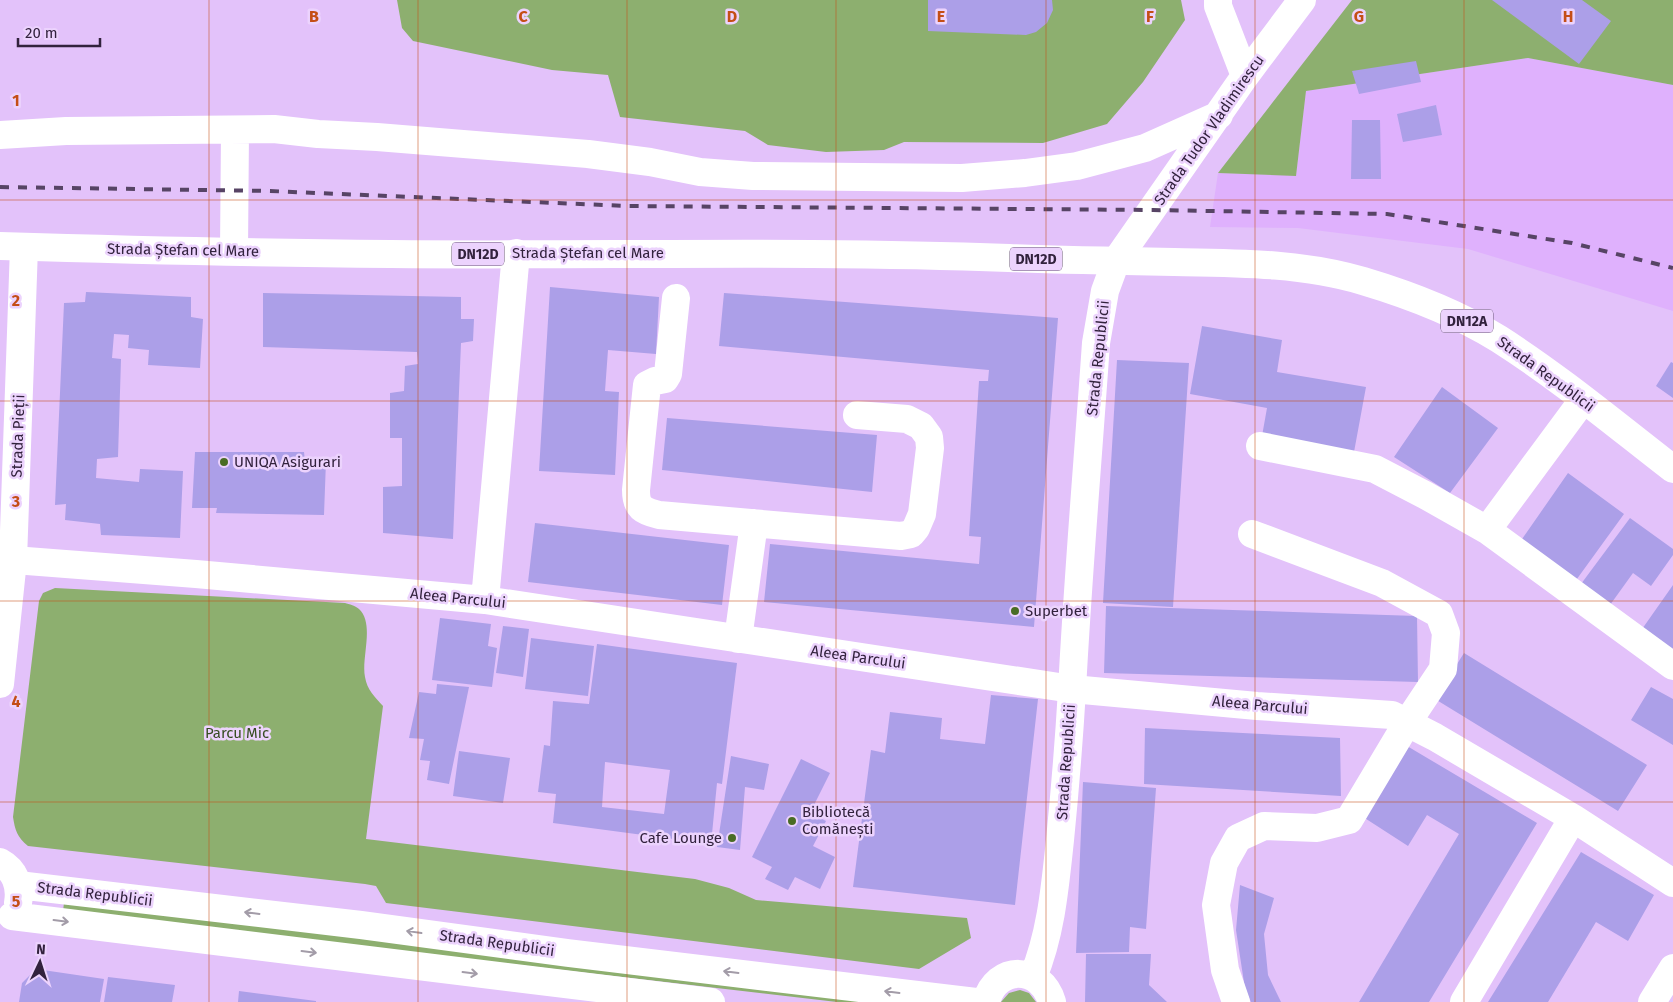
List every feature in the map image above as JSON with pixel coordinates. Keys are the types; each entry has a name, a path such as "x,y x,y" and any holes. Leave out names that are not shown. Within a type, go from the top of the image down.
{"street":[{"path":"1218,0 1218,6 1245,76"},
{"name":"Strada Tudor Vladimirescu","path":"1116,261 1245,76 1302,0"},
{"path":"0,135 66,131 274,129 560,152 650,162 700,172 753,176 962,178 1025,173 1077,166 1145,148 1219,115"},
{"path":"234,251 235,130"},
{"name":"Strada Ștefan cel Mare","path":"12,246 392,254 711,253 955,256 1116,261"},
{"name":"Strada Pieții","path":"0,684 6,560 12,246"},
{"path":"485,600 516,253"},
{"name":"Strada Republicii","path":"1033,977 1042,956 1051,914 1068,756 1096,343 1105,291 1116,261 1221,263 1340,274 1420,300 1469,322 1545,370 1673,469"},
{"path":"676,298 668,374 665,380 654,380 646,385 636,499 647,512 901,536 911,534 922,514 930,448 929,437 921,426 907,420 856,415"},
{"path":"1487,530 1583,400"},
{"path":"1260,446 1375,469 1425,495 1487,530 1673,666"},
{"path":"738,639 754,522"},
{"path":"1236,1002 1225,970 1216,905 1224,863 1238,838 1264,826 1317,828 1349,820 1407,723 1443,669 1446,633 1439,614 1382,583 1252,534"},
{"name":"Aleea Parcului","path":"6,560 196,574 485,600 1072,689 1257,706 1392,715 1435,737 1573,818 1673,883"},
{"path":"1464,1002 1573,818"},
{"path":"0,862 14,874 18,885 18,901 6,921"},
{"name":"Strada Republicii","path":"18,885 362,925 568,953 976,1002"},
{"name":"Strada Republicii","path":"6,921 711,1002"},
{"path":"1652,1002 1673,968"},
{"path":"986,1002 988,994 1000,979 1022,974 1033,977 1042,983 1049,992 1052,1002"}],"shaded area":[{"path":"1528,58 1673,85 1673,311 1468,249 1298,228 1210,227 1218,173 1296,175 1306,91"}],"green space":[{"path":"397,0 1181,0 1185,20 1143,82 1107,124 1043,143 904,142 884,150 826,152 768,145 745,131 620,117 608,75 552,70 413,41 402,28"},
{"path":"1352,0 1673,0 1673,85 1528,58 1306,91 1296,176 1218,173"},
{"name":"Parcu Mic","path":"55,588 345,603 358,608 364,615 367,632 364,669 366,682 383,706 366,839 695,879 729,888 756,900 967,918 971,938 919,969 386,903 376,886 365,884 28,846 17,833 13,817 39,601 43,593"},
{"path":"64,902 905,1002 837,1002 63,912"},
{"path":"1020,990 1029,993 1036,1002 1001,1002 1009,993"}],"building":[{"path":"928,0 1052,0 1053,10 1047,23 1036,32 1026,35 928,31"},
{"path":"1492,0 1582,0 1611,21 1579,64"},
{"path":"1416,61 1421,82 1359,94 1352,71"},
{"path":"1436,105 1442,135 1403,142 1397,114"},
{"path":"1352,120 1380,120 1381,179 1351,179"},
{"path":"550,287 659,297 656,354 608,350 605,391 619,392 615,475 539,471"},
{"path":"86,292 191,297 191,317 203,319 200,368 148,365 149,350 128,348 129,335 114,334 112,358 121,359 118,457 97,459 96,478 139,482 140,469 183,471 180,538 101,535 100,524 65,520 66,504 55,505 64,303 85,302"},
{"path":"263,293 461,297 461,319 474,319 473,341 461,343 453,539 383,533 383,487 402,486 402,438 390,438 390,393 404,391 405,366 418,364 417,352 263,347"},
{"path":"724,293 1058,318 1034,627 764,602 770,544 979,564 981,537 969,536 979,381 988,381 989,370 719,346"},
{"path":"1202,326 1282,340 1277,372 1366,387 1354,452 1262,436 1267,408 1190,394"},
{"path":"1117,360 1189,363 1173,607 1103,603"},
{"path":"1671,362 1673,363 1673,398 1656,386"},
{"path":"1442,387 1498,428 1450,493 1394,457"},
{"path":"667,418 877,435 872,492 662,470"},
{"path":"195,452 304,452 305,461 326,461 324,515 216,513 217,508 192,508"},
{"path":"1568,473 1624,514 1574,583 1520,542"},
{"path":"1630,518 1673,549 1673,555 1651,586 1633,573 1610,605 1581,584"},
{"path":"535,523 729,545 722,605 528,582"},
{"path":"1673,585 1673,654 1640,632"},
{"path":"1106,606 1417,616 1418,682 1104,673"},
{"path":"440,618 491,624 488,646 497,648 492,687 432,680"},
{"path":"503,626 529,629 523,677 496,673"},
{"path":"531,638 594,646 588,696 525,689"},
{"path":"597,644 737,663 722,784 717,783 711,844 553,823 556,794 538,792 544,745 550,746 553,701 589,704","holes":["605,762 670,770 664,814 602,807"]},
{"path":"1464,653 1647,765 1618,811 1435,699"},
{"path":"437,684 469,687 449,784 427,780 430,761 420,760 424,739 409,738 419,692 436,694"},
{"path":"1651,687 1673,699 1673,745 1631,720"},
{"path":"991,695 1038,699 1015,905 853,887 871,750 885,753 890,712 942,718 940,739 985,744"},
{"path":"1145,728 1340,738 1341,796 1144,784"},
{"path":"1407,746 1537,823 1429,1002 1359,1002 1459,834 1427,815 1408,846 1360,815"},
{"path":"459,751 510,758 503,803 453,796"},
{"path":"731,756 769,764 764,790 745,787 740,850 717,847"},
{"path":"801,759 830,773 810,813 826,821 813,846 835,857 820,889 795,877 788,890 765,879 772,867 752,857"},
{"path":"1083,782 1156,788 1146,929 1130,927 1129,952 1076,953"},
{"path":"1581,852 1654,895 1628,941 1596,922 1548,1002 1488,1002"},
{"path":"1240,885 1274,898 1264,934 1268,975 1281,1002 1251,1002 1245,989 1236,930"},
{"path":"1086,954 1151,954 1149,985 1167,1002 1085,1002"},
{"path":"36,969 104,979 100,1002 19,1002 22,983"},
{"path":"108,977 175,985 172,1002 104,1002"},
{"path":"239,991 316,1001 316,1002 238,1002"}],"railway":[{"path":"0,187 270,191 628,206 1153,210 1387,214 1572,243 1673,268"}],"place":[{"name":"UNIQA Asigurari","path":"224,462"},
{"name":"Superbet","path":"1015,611"},
{"name":"Bibliotecă Comănești","path":"792,821"},
{"name":"Cafe Lounge","path":"732,838"}]}
